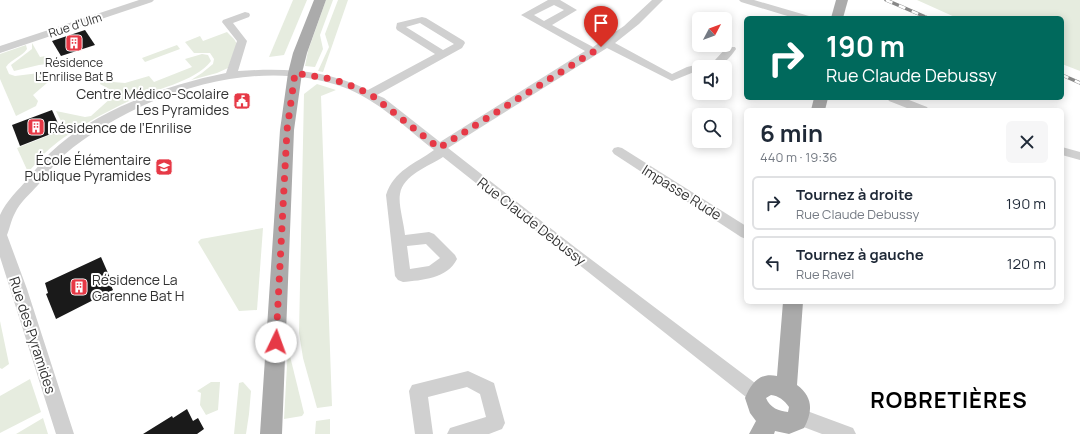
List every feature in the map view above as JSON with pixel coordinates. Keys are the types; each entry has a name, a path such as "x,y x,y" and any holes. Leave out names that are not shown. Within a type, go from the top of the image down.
{"main road":[{"path":"271,434 287,130 295,73 300,52 320,0"},
{"path":"838,16 842,0"},
{"path":"786,389 794,304"},
{"path":"768,385 774,385 786,389 796,399 799,405 799,417 796,422 790,425 776,425 765,428 756,400 757,395 763,387 768,385"}],"street":[{"name":"Rue d'Ulm","path":"0,50 149,0"},
{"path":"399,241 393,195 394,188 404,176 441,150 593,51 608,44 634,24 658,0"},
{"path":"744,0 798,16"},
{"path":"231,75 242,41 228,22 245,15"},
{"path":"370,94 442,54 460,43 426,21 418,20 401,25 401,28 442,54"},
{"path":"544,25 593,51"},
{"path":"608,44 672,78 692,69"},
{"path":"721,60 728,52"},
{"name":"Rue des Pyramides","path":"65,434 19,289 0,235 10,209 55,156 80,136 112,116 161,94 188,84 231,75 276,72 295,73"},
{"name":"Rue Claude Debussy","path":"295,73 345,83 370,94 757,395"},
{"path":"898,100 918,108"},
{"name":"Impasse Rude","path":"618,152 744,232"},
{"path":"1064,152 1080,156"},
{"path":"424,434 418,391 468,379 488,389 496,423 456,434"},
{"path":"799,417 847,434"}],"shaded area":[{"path":"293,0 307,0 284,55 269,57"},
{"path":"326,0 333,0 320,35 323,49 315,67 305,66 308,51"},
{"path":"338,0 348,0 323,72 318,71 329,47 325,34"},
{"path":"917,0 1080,0 1080,71 1064,65 1064,16 953,16"},
{"path":"227,32 237,44 228,68 217,73 191,80 213,64 214,59 210,53 194,53 185,42 200,36 203,41"},
{"path":"32,43 40,57 46,56 50,61 58,61 55,63 14,71 11,65 32,49"},
{"path":"26,45 27,49 25,52 6,67 9,74 15,76 47,72 52,73 55,76 33,95 38,101 36,106 16,116 0,79 0,54"},
{"path":"177,45 180,49 145,62 142,58"},
{"path":"202,54 208,55 211,61 195,75 127,102 85,124 54,145 28,172 17,148 65,129 56,111 85,117 91,116 111,98 113,91 100,84 101,81 125,83 149,76 154,82 192,67 185,59"},
{"path":"317,84 336,90 321,96 332,406 317,408 303,358 299,333 304,94"},
{"path":"263,228 257,310 239,311 198,242 201,239"},
{"path":"0,321 9,364 2,369 0,368"},
{"path":"288,348 304,413 302,416 284,419"},
{"path":"30,379 41,412 0,433 0,396"},
{"path":"211,382 220,382 218,410 206,415 200,405 201,393 197,391"},
{"path":"243,382 251,391 246,434 234,434 239,383"},
{"path":"43,418 48,434 16,434"},
{"path":"330,419 330,434 315,434 316,421"}],"building":[{"name":"Résidence L'Enrilise Bat B","path":"85,30 95,45 61,56 52,41"},
{"name":"Résidence de l’Enrilise","path":"52,110 61,130 20,146 12,125"},
{"name":"Résidence La Garenne Bat H","path":"101,257 111,280 109,281 113,290 56,319 46,294 48,293 45,283"},
{"path":"187,409 193,421 198,418 204,429 197,434 143,434 172,416 173,418"}],"railway":[{"path":"886,0 923,16"},
{"path":"1064,76 1080,83"}],"place":[{"name":"Résidence L'Enrilise Bat B","path":"74,43"},
{"name":"Centre Médico-Scolaire Les Pyramides","path":"242,101"},
{"name":"Résidence de l’Enrilise","path":"36,127"},
{"name":"École Élémentaire Publique Pyramides","path":"164,167"},
{"name":"Résidence La Garenne Bat H","path":"79,287"}],"district":[{"name":"ROBRETIÈRES","path":"949,400"}],"route":[{"path":"276,342 287,130 295,73 345,83 370,94 439,148 601,47"}]}
